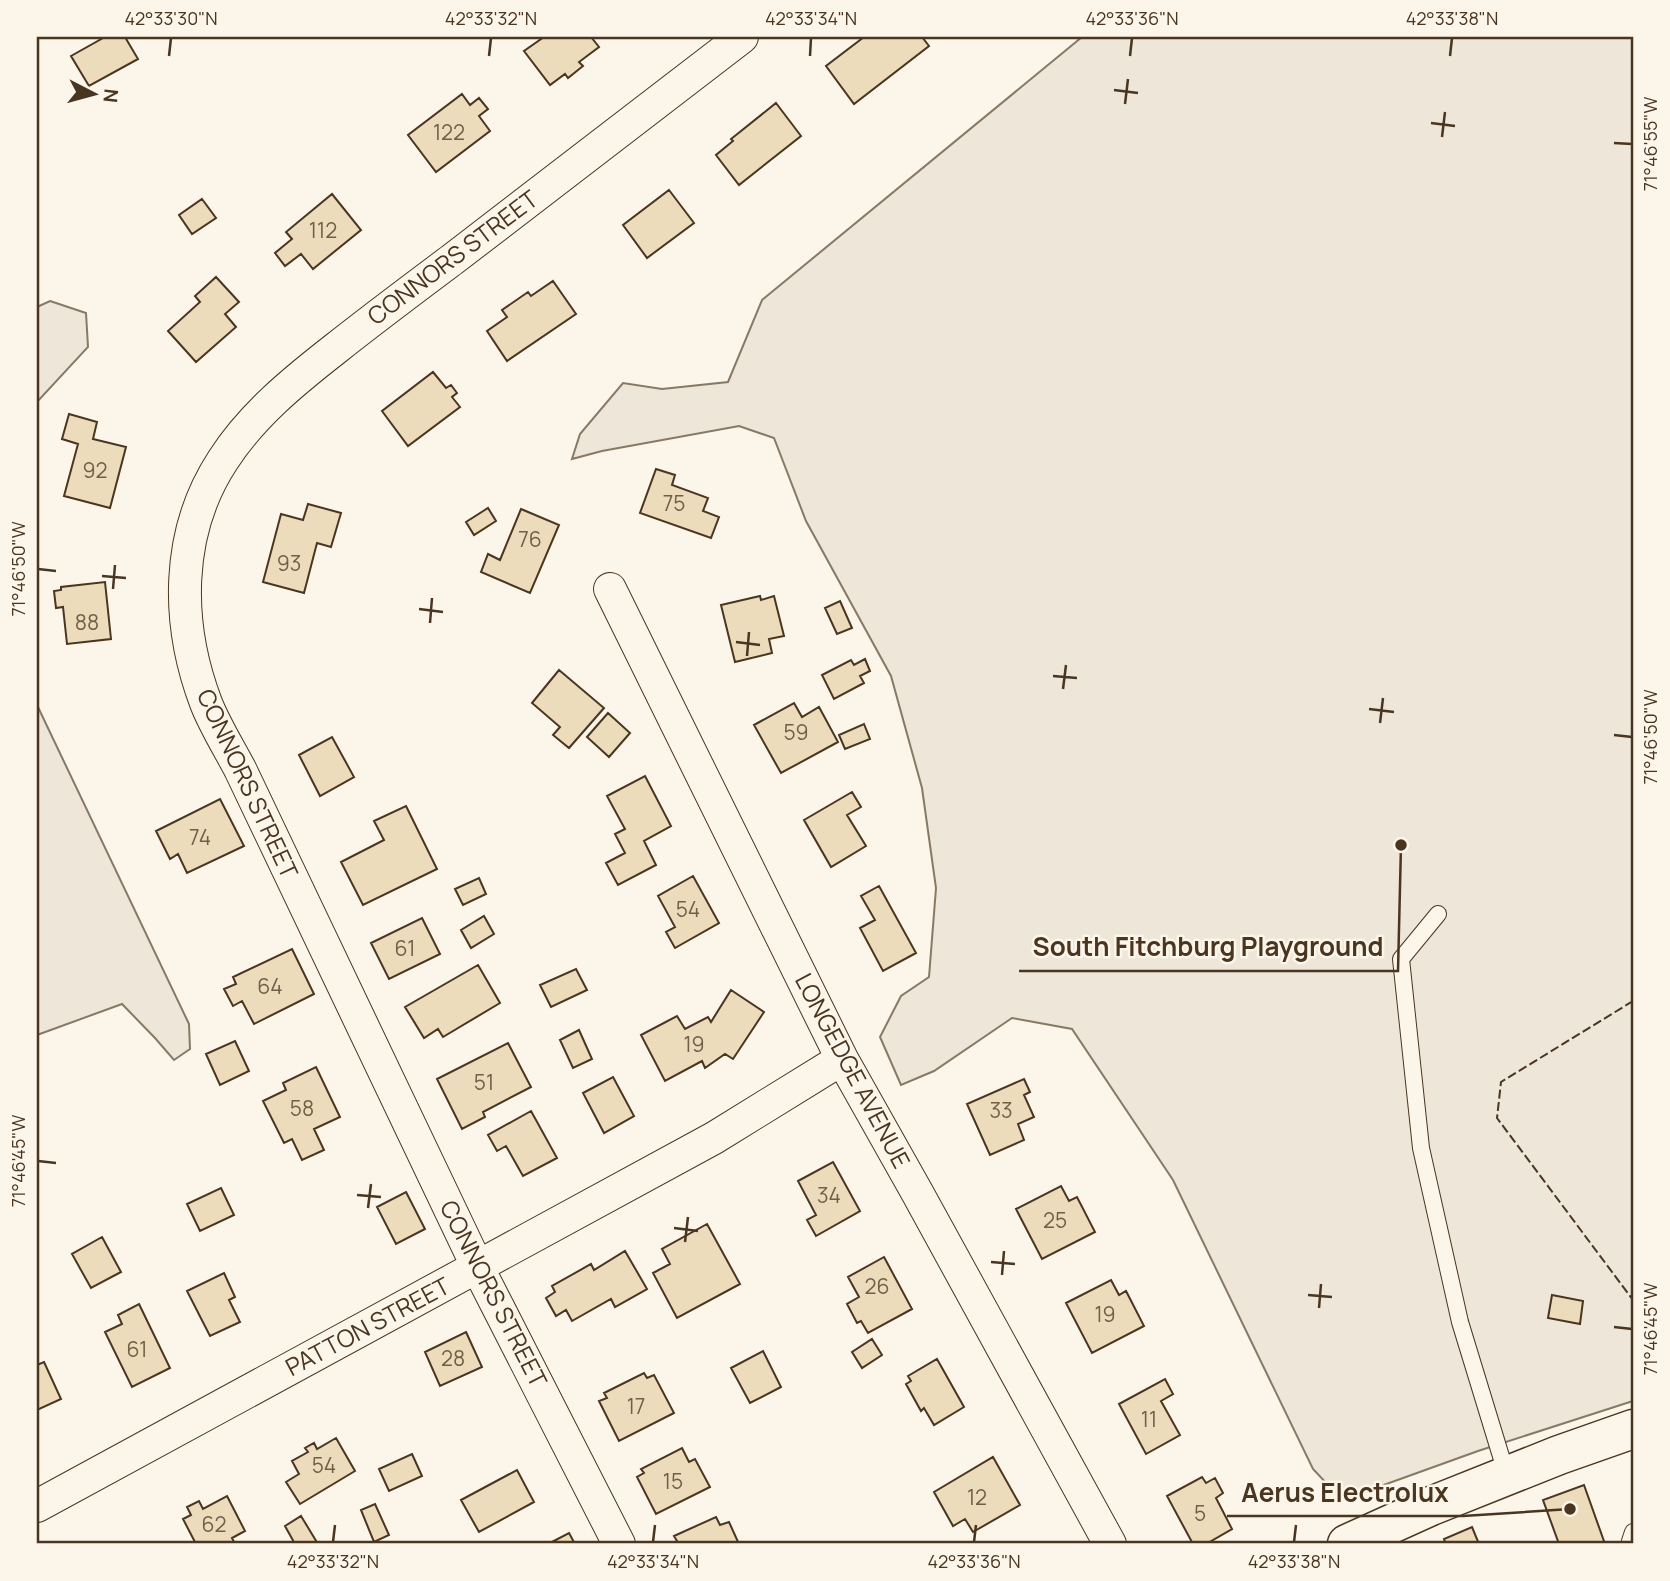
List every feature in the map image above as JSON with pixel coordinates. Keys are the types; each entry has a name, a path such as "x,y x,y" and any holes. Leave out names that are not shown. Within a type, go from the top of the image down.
{"main road":[{"path":"1347,1544 1431,1506 1633,1429"}],"street":[{"name":"CONNORS STREET","path":"619,1544 478,1268 240,769 207,706 196,674 187,631 184,589 188,552 198,511 213,477 239,438 269,404 350,337 742,37"},
{"name":"LONGEDGE AVENUE","path":"610,589 842,1059 939,1230 1110,1544"},
{"name":"PATTON STREET","path":"37,1506 714,1139 842,1059"}],"lane":[{"path":"1438,914 1401,959 1421,1148 1460,1322 1507,1476"},
{"path":"1631,1544 1633,1532"}],"shaded area":[{"path":"1082,37 1633,37 1633,1401 1478,1451 1342,1500 1313,1469 1173,1180 1072,1029 1012,1018 934,1071 901,1085 880,1037 901,996 929,977 936,888 922,788 891,676 806,521 774,438 739,426 572,459 580,434 623,383 662,389 728,382 762,300"},
{"path":"50,301 86,313 88,347 37,402 37,307"},
{"path":"37,705 189,1024 190,1049 174,1060 122,1004 37,1035"}],"building":[{"path":"105,37 125,37 138,59 89,86 71,56"},
{"path":"544,37 591,37 599,47 579,62 583,66 568,78 565,74 550,85 524,51"},
{"path":"864,37 922,37 929,46 854,104 826,66"},
{"path":"462,94 470,105 479,98 488,109 479,116 490,131 436,172 408,135"},
{"path":"776,103 801,136 739,185 716,155 733,141 731,139"},
{"path":"669,190 694,223 647,258 623,225"},
{"path":"332,194 361,230 313,269 301,254 285,266 275,253 292,239 286,232"},
{"path":"202,199 216,218 192,234 179,215"},
{"path":"216,277 239,302 225,314 236,327 196,362 168,331 200,302 195,296"},
{"path":"553,281 576,314 507,361 487,331 507,317 502,310 528,292 531,296"},
{"path":"433,372 446,388 451,385 457,393 452,397 460,407 408,446 382,411"},
{"path":"69,414 97,422 93,439 126,447 110,508 64,496 78,444 62,439"},
{"path":"656,469 675,475 672,485 708,498 703,511 719,517 711,538 640,513"},
{"path":"308,504 341,513 331,547 317,543 304,593 263,582 281,514 303,520"},
{"path":"488,508 496,521 474,535 466,522"},
{"path":"521,509 559,525 530,593 481,572 488,554 500,560"},
{"path":"105,582 111,639 67,644 63,607 56,608 54,591 61,590 61,587"},
{"path":"760,596 761,600 774,596 784,636 769,639 772,653 735,662 721,605"},
{"path":"840,601 852,628 837,634 825,608"},
{"path":"865,659 870,671 860,676 864,683 834,699 822,675 851,660 854,665"},
{"path":"559,670 604,708 569,748 553,735 560,727 532,703"},
{"path":"794,703 802,717 819,707 838,742 781,773 754,725"},
{"path":"608,713 630,733 609,757 587,737"},
{"path":"864,724 870,739 845,749 839,735"},
{"path":"332,737 354,777 320,796 299,755"},
{"path":"645,776 671,826 644,841 656,865 618,885 606,863 625,853 615,834 625,829 607,796"},
{"path":"852,792 861,807 847,815 866,846 831,867 804,820"},
{"path":"220,799 244,846 187,873 178,854 170,859 156,831"},
{"path":"406,806 437,869 363,905 341,862 384,840 374,821"},
{"path":"693,876 719,923 675,948 666,932 675,927 658,896"},
{"path":"479,878 486,894 463,905 455,889"},
{"path":"879,886 916,953 883,971 860,928 875,920 861,896"},
{"path":"484,916 494,934 471,948 461,930"},
{"path":"422,918 440,954 389,979 371,943"},
{"path":"292,949 314,994 254,1024 242,1001 233,1006 224,989 236,984 233,977"},
{"path":"478,965 500,1003 443,1037 438,1029 424,1038 405,1007"},
{"path":"576,969 587,990 551,1007 540,985"},
{"path":"731,990 764,1012 733,1059 725,1054 705,1068 702,1061 665,1081 641,1035 677,1016 685,1029 708,1017 711,1022"},
{"path":"579,1030 592,1059 573,1068 560,1040"},
{"path":"235,1041 249,1071 220,1085 206,1054"},
{"path":"508,1043 531,1087 483,1112 485,1117 462,1129 437,1079"},
{"path":"316,1067 340,1117 314,1129 324,1150 302,1160 292,1139 284,1143 263,1101 286,1090 283,1083"},
{"path":"613,1077 634,1116 604,1133 583,1093"},
{"path":"1024,1079 1030,1092 1024,1095 1034,1117 1018,1124 1024,1140 990,1155 967,1104"},
{"path":"531,1111 557,1158 523,1176 506,1146 497,1151 488,1135"},
{"path":"833,1162 860,1211 816,1236 807,1220 816,1215 798,1181"},
{"path":"1061,1186 1069,1201 1077,1197 1095,1232 1042,1259 1016,1209"},
{"path":"221,1188 234,1215 200,1231 187,1204"},
{"path":"406,1192 425,1229 396,1244 377,1207"},
{"path":"707,1224 740,1284 677,1318 653,1273 670,1264 662,1249"},
{"path":"102,1237 121,1272 91,1288 72,1254"},
{"path":"625,1251 647,1289 615,1307 611,1299 572,1321 566,1310 556,1316 546,1298 555,1292 552,1286 591,1264 594,1270"},
{"path":"884,1257 912,1309 868,1333 861,1321 857,1323 847,1304 859,1297 848,1277"},
{"path":"224,1273 235,1297 229,1300 240,1322 210,1336 187,1291"},
{"path":"1111,1280 1119,1295 1126,1291 1144,1326 1092,1353 1066,1303"},
{"path":"1552,1295 1583,1301 1580,1324 1548,1318"},
{"path":"139,1304 170,1368 132,1387 105,1332 122,1324 118,1315"},
{"path":"466,1332 482,1367 440,1386 425,1352"},
{"path":"872,1339 882,1355 862,1368 852,1352"},
{"path":"763,1351 781,1387 750,1403 731,1368"},
{"path":"937,1359 964,1407 934,1425 924,1408 921,1411 906,1384 911,1381 908,1376"},
{"path":"44,1362 61,1399 37,1410 37,1365"},
{"path":"644,1373 647,1378 654,1375 674,1413 619,1441 599,1401 607,1398 604,1393"},
{"path":"1165,1379 1173,1394 1161,1401 1180,1435 1146,1454 1119,1404"},
{"path":"336,1438 355,1471 300,1504 286,1482 299,1474 292,1461 308,1452 305,1448 314,1443 317,1449"},
{"path":"682,1448 689,1462 695,1459 710,1487 656,1514 637,1477 644,1473 641,1469"},
{"path":"412,1454 422,1476 389,1491 379,1469"},
{"path":"993,1457 1020,1505 973,1532 965,1519 953,1526 934,1492"},
{"path":"517,1470 534,1502 479,1532 461,1500"},
{"path":"1202,1477 1206,1483 1215,1478 1223,1493 1216,1498 1232,1529 1206,1544 1193,1544 1167,1496"},
{"path":"1584,1485 1605,1544 1559,1544 1543,1500"},
{"path":"227,1496 245,1531 232,1538 235,1544 196,1544 183,1519 191,1515 187,1507 199,1501 203,1509"},
{"path":"375,1504 389,1535 374,1542 361,1510"},
{"path":"301,1516 318,1544 295,1544 285,1526"},
{"path":"716,1517 720,1525 729,1522 739,1544 671,1544 677,1541 674,1536"},
{"path":"1472,1527 1479,1544 1446,1544 1444,1539"},
{"path":"569,1533 575,1544 548,1544"}],"fence":[{"path":"1633,1001 1501,1082 1497,1118 1633,1300"}],"place":[{"name":"South Fitchburg Playground","path":"1401,845"},
{"name":"Aerus Electrolux","path":"1570,1509"}]}
